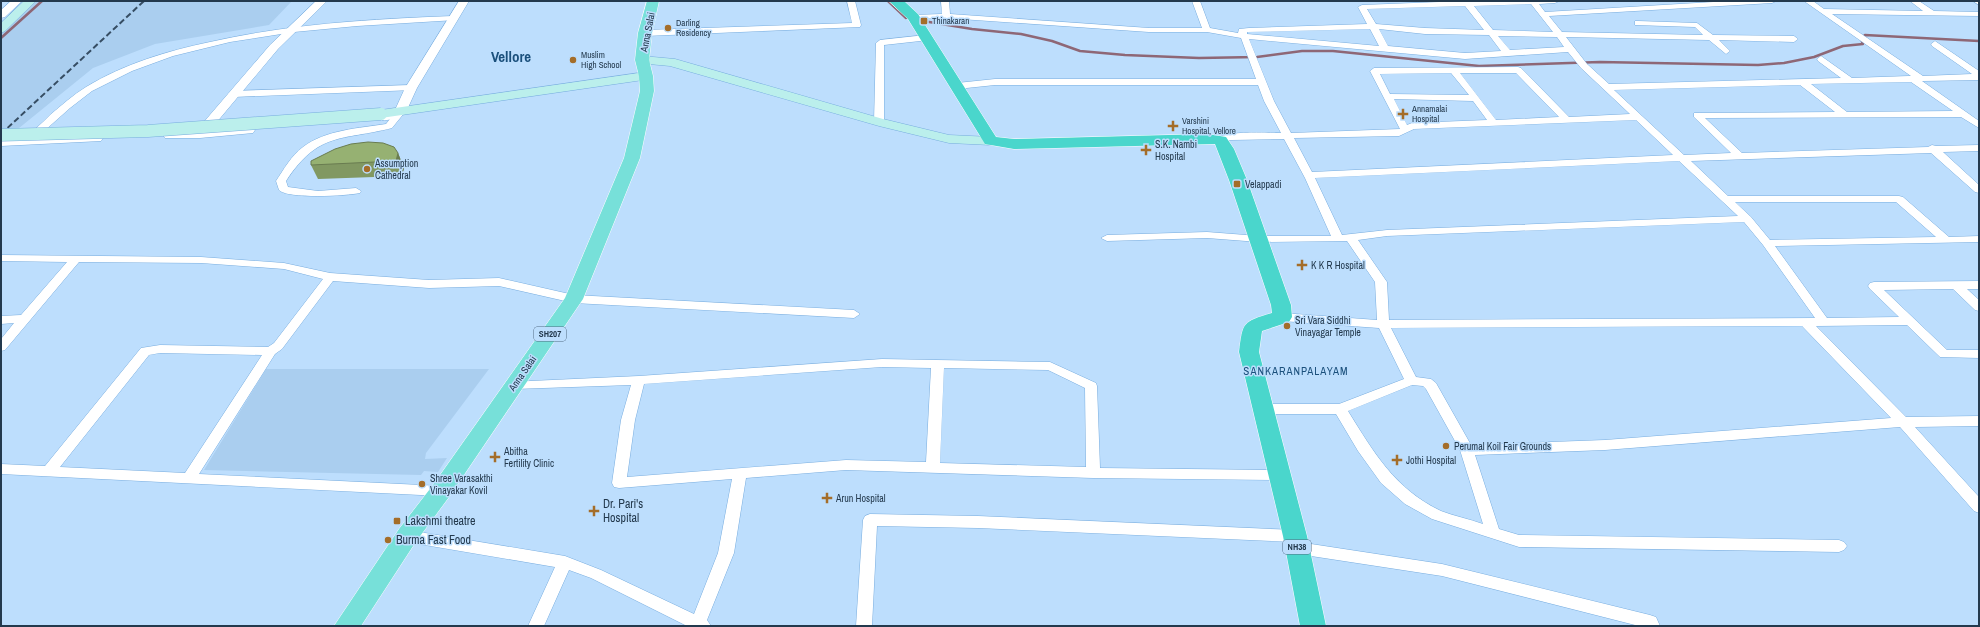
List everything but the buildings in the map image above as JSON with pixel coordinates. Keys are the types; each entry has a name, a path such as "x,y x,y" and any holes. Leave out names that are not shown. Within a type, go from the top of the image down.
{"highway":[{"path":"896,1 913,17 991,140 1014,144 1207,139 1220,140 1226,149 1259,239 1282,305 1282,317"},
{"name":"NH38","path":"1282,317 1264,322 1252,328 1249,352 1296,542 1313,626"}],"main road":[{"path":"1,29 30,1"},
{"name":"Anna Salai","path":"347,626 407,536 441,490 574,299 632,158 648,91 644,68 644,33 653,1"},
{"path":"1,135 155,130 400,112 671,62 879,122 949,139 991,140"}],"street":[{"path":"3,11 17,1"},
{"path":"200,134 274,48 322,1"},
{"path":"356,191 318,194 284,190 281,181 295,161 311,146 344,134 389,126 400,112 411,88 464,1"},
{"path":"644,33 857,25 851,1"},
{"path":"945,1 946,16"},
{"path":"1196,1 1207,30"},
{"path":"1534,1 1584,66 1608,86 1638,117 1747,219 1767,243 1824,322"},
{"path":"1385,48 1361,4 1555,1"},
{"path":"1610,1 1621,10"},
{"path":"1545,14 1621,10 1691,3 1772,1"},
{"path":"1808,1 1868,41 1979,125"},
{"path":"1914,1 1931,12"},
{"path":"1467,3 1508,54"},
{"path":"1822,11 1979,14"},
{"path":"913,17 946,16 1149,30 1207,30 1465,56 1570,49"},
{"path":"27,141 87,90 122,71 164,55 209,44 295,28 368,22 453,18"},
{"path":"1638,23 1697,25 1726,51"},
{"path":"1243,33 1373,26 1425,31 1794,39"},
{"path":"1243,33 1269,101 1309,175 1338,238"},
{"path":"879,122 880,43 926,38"},
{"path":"1935,44 1978,77"},
{"path":"1821,59 1848,79"},
{"path":"1405,130 1374,71 1518,70 1567,120"},
{"path":"1454,71 1493,122"},
{"path":"1608,86 1978,77"},
{"path":"956,86 995,82 1071,81 1262,82"},
{"path":"1801,81 1845,115"},
{"path":"233,94 411,88"},
{"path":"1387,96 1405,98 1476,98"},
{"path":"1,142 200,134 352,121 391,116 400,112"},
{"path":"1740,156 1697,116 1965,114"},
{"path":"1220,140 1230,137 1288,135 1399,134 1412,126 1638,117"},
{"path":"1309,175 1681,158 1876,153 1932,148 1979,148"},
{"path":"1932,148 1979,190"},
{"path":"1727,199 1899,199 1946,240"},
{"path":"1107,238 1207,235 1259,239 1338,238 1387,233 1747,219"},
{"path":"1350,237 1381,282 1383,324 1412,381"},
{"path":"1767,243 1979,239"},
{"path":"1,258 201,260 284,266 330,277 429,284 498,282 574,299 854,314"},
{"path":"1,347 76,259"},
{"path":"189,478 271,351 278,346 330,277"},
{"path":"1956,285 1979,306"},
{"path":"1979,285 1874,286 1944,354 1979,354"},
{"path":"1282,317 1383,324 1910,321"},
{"path":"1,320 25,319"},
{"path":"1806,322 1903,422 1979,507"},
{"path":"50,471 145,351 160,349 271,351"},
{"path":"514,385 639,380 882,363 1050,366 1091,386 1093,473"},
{"path":"933,469 938,364"},
{"path":"639,380 628,420 619,483 846,465 1093,473 1278,471"},
{"path":"1263,412 1340,409 1390,388 1412,381 1426,382 1431,386 1467,450 1493,533"},
{"path":"1340,409 1363,447 1386,478 1410,500 1437,515 1518,541 1839,546"},
{"path":"1467,450 1605,444 1903,422 1979,421"},
{"path":"1,469 441,490"},
{"path":"407,536 565,562 596,574 700,625 726,553 740,474"},
{"path":"864,626 870,520 978,522 1296,542 1442,570 1650,622 1652,626"},
{"path":"536,626 565,562"}],"shaded area":[{"path":"32,1 292,1 269,25 155,44 93,68 8,137 1,137 1,30"},
{"path":"266,369 489,369 426,453 425,459 447,458 438,472 424,471 421,475 204,470"}],"waterway":[{"path":"1,38 42,1"},
{"path":"888,1 906,18"},
{"path":"923,21 972,29 1021,34 1052,41 1080,51 1125,55 1199,58 1257,57 1302,51 1333,51 1479,66 1600,62 1758,65 1784,63 1814,57 1843,46 1863,44 1861,39 1865,35 1979,41"}],"railway":[{"path":"1,134 144,1"}],"place":[{"name":"Thinakaran","path":"924,21"},
{"name":"Darling Residency","path":"668,28"},
{"name":"Muslim High School","path":"573,60"},
{"name":"Annamalai Hospital","path":"1403,114"},
{"name":"Varshini Hospital, Vellore","path":"1173,126"},
{"name":"S.K. Nambi Hospital","path":"1146,150"},
{"name":"Assumption Cathedral","path":"367,169"},
{"name":"Velappadi","path":"1237,184"},
{"name":"K K R Hospital","path":"1302,265"},
{"name":"Sri Vara Siddhi Vinayagar Temple","path":"1287,326"},
{"name":"Perumal Koil Fair Grounds","path":"1446,446"},
{"name":"Abitha Fertility Clinic","path":"495,457"},
{"name":"Jothi Hospital","path":"1397,460"},
{"name":"Shree Varasakthi Vinayakar Kovil","path":"422,484"},
{"name":"Arun Hospital","path":"827,498"},
{"name":"Dr. Pari's Hospital","path":"594,511"},
{"name":"Lakshmi theatre","path":"397,521"},
{"name":"Burma Fast Food","path":"388,540"}],"district":[{"name":"Vellore","path":"511,57"},
{"name":"SANKARANPALAYAM","path":"1296,371"}]}
